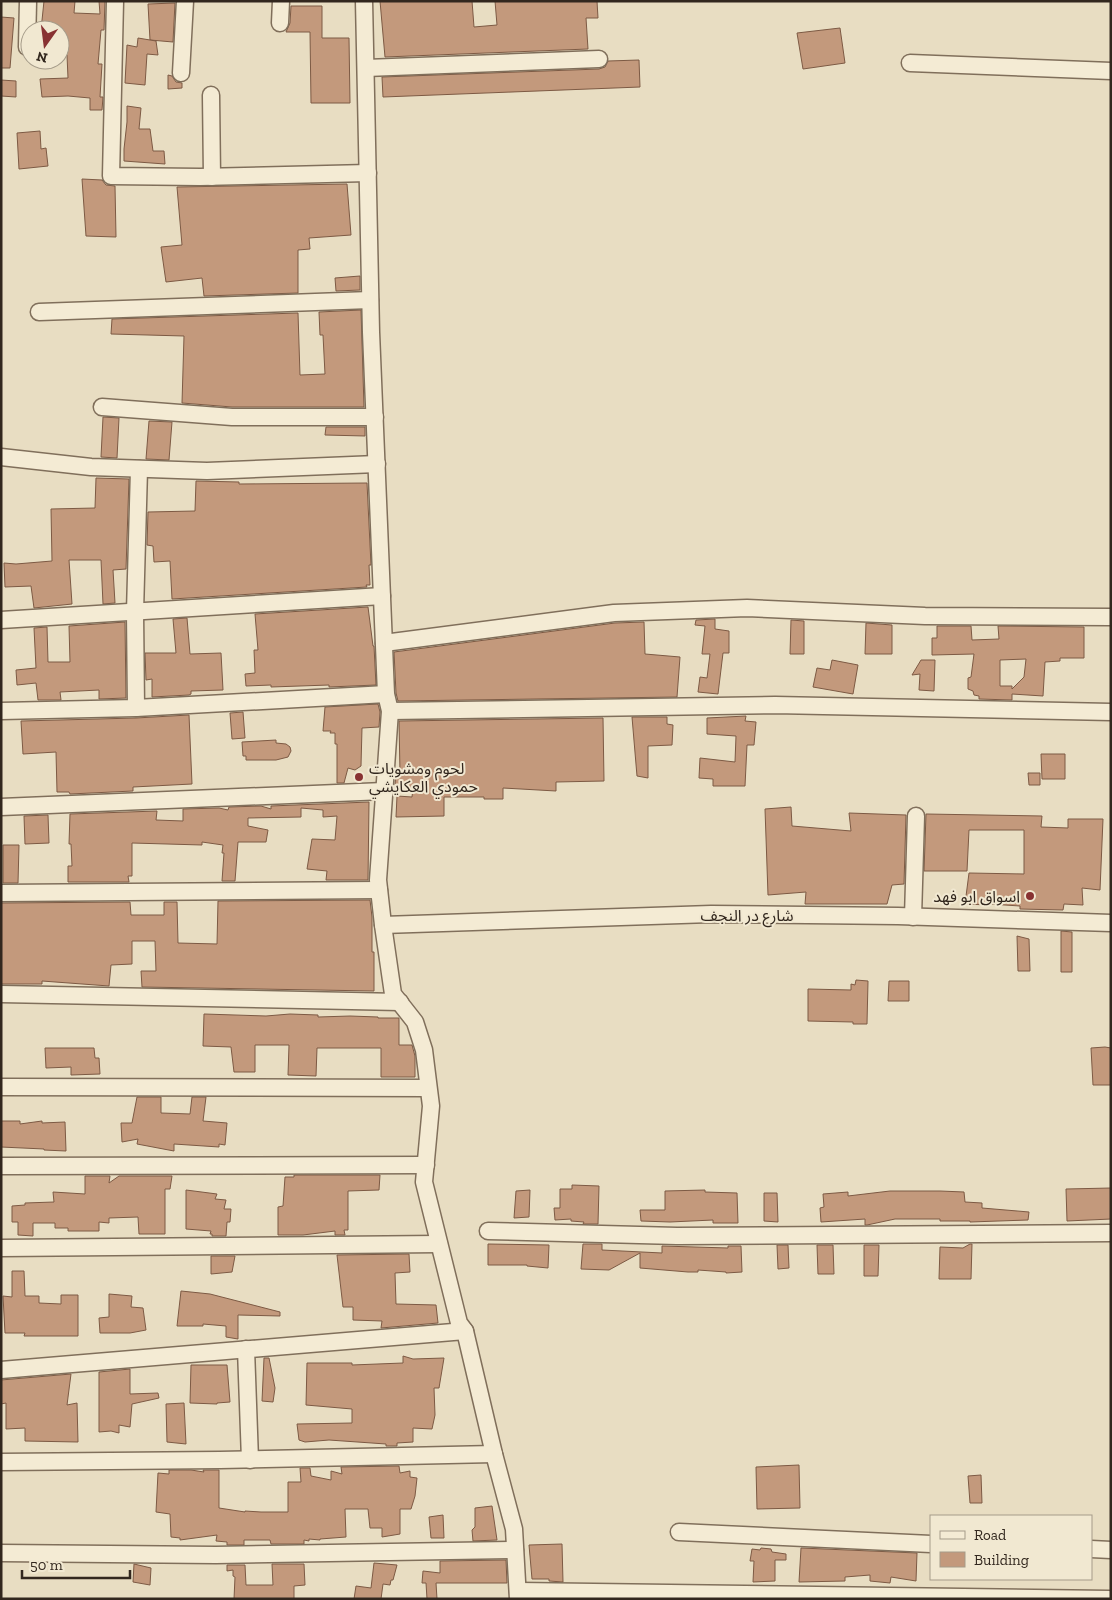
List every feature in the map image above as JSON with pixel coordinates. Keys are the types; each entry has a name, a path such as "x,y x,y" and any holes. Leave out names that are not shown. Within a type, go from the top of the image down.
{"street":[{"path":"28,1 28,20"},
{"path":"115,1 111,176 212,177 368,173"},
{"path":"181,74 185,1"},
{"path":"280,23 281,1"},
{"path":"364,1 370,300 386,694 390,711 378,880 393,994 415,1022 424,1050 431,1106 424,1182 459,1324 465,1331 514,1529 518,1595 1109,1599"},
{"path":"366,68 599,59"},
{"path":"910,63 1111,71"},
{"path":"211,95 212,177"},
{"path":"39,312 370,300"},
{"path":"102,407 232,418 375,418"},
{"path":"1,457 91,467 207,471 377,464"},
{"path":"136,708 135,612 139,469"},
{"path":"1,620 382,596"},
{"path":"384,643 614,614 747,608 925,616 1111,617"},
{"path":"1,711 136,708 386,694"},
{"path":"390,711 775,705 1111,712"},
{"path":"1,807 384,791"},
{"path":"913,917 916,816"},
{"path":"1,893 379,890"},
{"name":"شارع در النجف","path":"383,925 711,914 913,917 1111,923"},
{"path":"1,994 400,1002"},
{"path":"1,1087 428,1088"},
{"path":"1,1166 426,1165"},
{"path":"488,1231 678,1236 1111,1233"},
{"path":"1,1248 439,1244"},
{"path":"1,1370 465,1331"},
{"path":"246,1349 250,1460"},
{"path":"1,1462 250,1460 494,1454"},
{"path":"679,1532 930,1544"},
{"path":"1092,1549 1111,1550"},
{"path":"1,1553 216,1555 515,1550"}],"building":[{"path":"44,1 75,1 74,13 100,14 99,1 105,1 104,30 101,30 98,64 102,64 100,97 103,97 102,110 90,110 90,98 68,96 42,97 40,79 68,78 68,70 70,70 70,20 42,20"},
{"path":"380,1 472,1 474,27 497,25 495,1 597,1 598,18 586,18 588,49 385,57"},
{"path":"175,3 173,42 150,40 148,4"},
{"path":"291,6 322,6 322,38 349,38 350,103 311,103 310,32 286,32 290,23"},
{"path":"1,17 14,18 10,68 1,68"},
{"path":"840,28 845,63 803,69 797,33"},
{"path":"138,38 156,41 158,55 147,54 145,85 125,83 127,45 137,47"},
{"path":"639,60 640,87 383,97 382,77 599,69 605,67 608,61"},
{"path":"168,75 172,76 176,82 182,83 182,88 168,89"},
{"path":"1,80 16,81 16,97 1,96"},
{"path":"127,106 141,108 139,129 150,129 153,151 164,151 165,164 124,161"},
{"path":"40,131 41,149 46,148 48,166 19,169 17,133"},
{"path":"82,179 102,180 106,185 115,186 116,237 86,236"},
{"path":"347,184 351,235 309,238 310,249 298,250 298,293 204,296 202,278 166,282 161,247 182,245 177,187"},
{"path":"360,276 360,290 336,291 335,278"},
{"path":"361,310 364,407 232,407 182,403 184,336 111,334 112,319 298,313 300,375 325,374 323,335 320,335 319,312"},
{"path":"103,417 119,418 117,458 101,457"},
{"path":"149,421 172,422 169,460 146,459"},
{"path":"326,427 365,427 365,436 325,435"},
{"path":"96,478 129,479 126,569 113,570 115,603 103,604 101,560 69,560 72,604 34,608 31,586 5,587 4,563 52,561 51,509 95,508"},
{"path":"196,481 239,482 239,484 367,483 371,565 369,565 370,585 366,585 367,587 172,599 170,561 154,562 153,546 147,545 148,512 195,511"},
{"path":"368,607 374,646 376,685 329,687 329,685 246,686 245,674 255,673 254,650 258,650 255,614"},
{"path":"187,618 190,654 221,653 223,690 191,691 189,695 152,697 152,679 146,680 145,653 176,653 173,619"},
{"path":"715,619 715,629 729,631 729,653 723,653 718,694 698,692 700,677 707,678 710,654 702,654 705,626 695,625 696,620"},
{"path":"791,620 804,621 804,654 790,654"},
{"path":"125,622 126,698 99,699 99,690 60,692 61,700 38,700 36,683 17,685 16,670 36,668 34,628 47,627 48,662 70,662 69,626"},
{"path":"644,622 645,654 680,657 677,697 398,701 394,652 615,623"},
{"path":"866,623 892,625 892,654 865,654"},
{"path":"937,626 971,626 972,640 999,639 998,626 1084,627 1084,658 1060,658 1060,661 1045,662 1043,696 1012,694 1012,700 979,699 979,696 974,695 973,691 968,689 968,678 971,677 974,654 932,655 932,638 937,638","holes":["1026,659 1024,677 1012,689 1012,686 1000,686 1000,660"]},
{"path":"832,660 858,665 853,694 813,687 817,668 830,670"},
{"path":"921,660 935,660 934,691 919,690 920,674 912,675"},
{"path":"378,704 380,712 379,727 362,728 361,766 355,770 348,768 344,783 337,783 337,744 335,744 335,733 323,731 325,707"},
{"path":"243,712 245,738 232,739 230,713"},
{"path":"189,715 192,784 133,787 133,791 70,794 69,792 57,792 56,752 23,754 21,721"},
{"path":"746,716 745,721 756,722 754,745 747,745 745,786 713,786 713,779 699,778 700,758 735,762 736,736 707,734 707,718"},
{"path":"632,717 667,717 667,724 673,725 672,745 648,746 648,778 637,776"},
{"path":"603,718 604,781 556,782 556,791 503,788 503,799 444,797 444,816 396,817 397,796 412,797 413,788 395,785 396,773 400,773 399,721"},
{"path":"276,740 276,743 286,744 290,747 291,751 288,757 276,760 246,760 246,756 243,756 242,742"},
{"path":"1041,754 1065,754 1065,779 1042,779"},
{"path":"1028,773 1040,773 1040,785 1029,785"},
{"path":"369,802 368,880 326,880 327,871 307,869 312,839 335,840 337,816 323,817 323,810 301,808 301,817 248,818 248,826 268,830 266,842 238,842 235,881 222,881 223,845 202,842 202,845 132,843 132,876 128,876 129,882 68,882 68,866 72,866 71,844 69,844 70,814 157,811 156,820 183,821 183,809 219,808 228,810 229,807 261,806 271,809 271,806"},
{"path":"791,807 792,826 851,831 849,813 906,815 904,884 892,885 887,904 805,904 806,892 768,895 765,809"},
{"path":"926,814 1042,816 1041,827 1068,828 1068,819 1103,819 1100,890 1082,888 1083,905 1064,904 1063,910 1020,909 1020,906 965,904 969,873 1024,874 1024,830 969,830 967,871 924,871"},
{"path":"48,815 49,843 25,844 24,816"},
{"path":"3,845 19,845 18,883 3,883"},
{"path":"370,900 372,952 374,952 374,991 142,987 141,971 156,971 155,941 132,941 132,964 111,965 109,986 42,981 42,984 1,984 1,903 130,902 131,915 164,915 164,902 177,902 178,943 217,944 218,901"},
{"path":"1061,931 1072,932 1072,972 1061,972"},
{"path":"1017,936 1029,939 1030,971 1018,971"},
{"path":"856,980 868,981 867,1024 808,1021 808,989 851,990 851,984 855,985"},
{"path":"889,981 909,981 909,1001 888,1001"},
{"path":"204,1014 266,1016 290,1014 318,1015 318,1017 399,1018 399,1045 412,1045 415,1056 415,1077 381,1077 381,1048 317,1048 316,1076 288,1075 289,1045 255,1045 255,1072 234,1072 231,1047 203,1046"},
{"path":"45,1048 94,1048 95,1058 99,1058 100,1074 71,1075 71,1067 46,1068"},
{"path":"1091,1048 1111,1048 1111,1085 1093,1085"},
{"path":"137,1097 161,1097 161,1113 190,1114 192,1097 206,1097 203,1121 227,1123 225,1145 219,1144 219,1147 174,1144 174,1151 137,1144 138,1139 122,1142 121,1123 132,1123"},
{"path":"1,1121 20,1121 20,1124 42,1121 42,1123 65,1122 66,1151 1,1147"},
{"path":"294,1175 380,1175 379,1190 348,1191 348,1230 344,1230 345,1235 335,1235 335,1231 303,1235 278,1235 278,1207 283,1206 285,1177 294,1177"},
{"path":"85,1176 110,1176 109,1183 119,1176 172,1176 170,1189 165,1189 165,1234 139,1234 138,1217 109,1218 109,1223 99,1222 99,1231 68,1231 68,1228 55,1228 55,1223 33,1223 33,1236 18,1235 18,1222 12,1222 12,1206 25,1205 25,1203 54,1202 53,1192 85,1194"},
{"path":"572,1185 599,1186 598,1224 583,1224 584,1222 571,1221 571,1219 555,1220 554,1208 560,1208 560,1189 572,1189"},
{"path":"1111,1188 1111,1219 1067,1221 1066,1189"},
{"path":"186,1190 217,1194 215,1199 226,1200 224,1209 231,1209 230,1222 227,1222 226,1236 212,1236 210,1234 211,1231 186,1229"},
{"path":"530,1190 529,1217 514,1218 516,1191"},
{"path":"705,1190 705,1192 737,1193 738,1223 713,1223 713,1220 641,1221 640,1210 665,1210 665,1191"},
{"path":"890,1191 964,1192 965,1202 982,1203 982,1208 1029,1212 1028,1220 970,1222 940,1221 940,1219 895,1219 867,1225 865,1225 865,1219 821,1222 820,1208 824,1207 823,1194 848,1192 848,1196"},
{"path":"764,1193 777,1193 778,1222 764,1221"},
{"path":"488,1244 549,1245 548,1268 527,1265 488,1265"},
{"path":"583,1244 602,1244 602,1250 662,1253 662,1246 728,1248 728,1246 741,1246 742,1272 726,1273 698,1270 698,1272 688,1272 640,1268 640,1253 609,1270 581,1269"},
{"path":"972,1244 971,1279 939,1279 940,1247 963,1248"},
{"path":"777,1245 788,1245 789,1268 778,1269"},
{"path":"817,1245 833,1245 834,1274 818,1274"},
{"path":"864,1245 879,1245 878,1276 864,1276"},
{"path":"409,1254 410,1272 395,1273 396,1304 436,1305 438,1323 381,1328 382,1321 353,1320 353,1307 343,1307 337,1255"},
{"path":"211,1256 235,1256 232,1272 211,1274"},
{"path":"12,1271 24,1271 25,1296 39,1296 39,1303 61,1304 61,1295 78,1295 78,1336 24,1336 25,1333 5,1333 3,1296 12,1297"},
{"path":"181,1291 210,1294 280,1312 280,1316 238,1315 238,1339 226,1337 226,1326 203,1324 203,1326 177,1326"},
{"path":"109,1294 132,1296 131,1307 143,1308 146,1330 130,1333 100,1333 99,1318 109,1317"},
{"path":"403,1356 413,1359 444,1358 439,1388 434,1388 435,1415 432,1429 413,1428 413,1442 397,1443 397,1446 329,1440 305,1442 299,1440 297,1424 352,1423 352,1409 306,1405 307,1363 352,1363 352,1365 403,1363"},
{"path":"264,1358 269,1358 275,1388 273,1402 262,1401"},
{"path":"191,1365 227,1365 230,1402 217,1404 190,1403"},
{"path":"130,1369 130,1394 158,1393 159,1398 132,1404 130,1427 119,1425 119,1433 111,1431 99,1432 99,1372"},
{"path":"71,1374 67,1405 77,1403 78,1442 25,1441 25,1428 6,1429 6,1403 1,1404 1,1380"},
{"path":"184,1403 186,1444 167,1442 166,1404"},
{"path":"799,1465 800,1508 757,1509 756,1467"},
{"path":"399,1466 400,1473 410,1471 410,1477 417,1478 411,1509 400,1509 400,1534 382,1537 382,1528 370,1528 368,1509 345,1509 346,1537 320,1540 309,1539 309,1541 304,1540 304,1544 271,1544 270,1540 244,1540 244,1545 227,1545 227,1542 216,1541 217,1535 180,1540 180,1538 171,1537 170,1514 156,1512 158,1473 169,1474 169,1470 204,1472 203,1470 219,1470 219,1508 245,1512 288,1512 288,1482 301,1482 300,1468 310,1468 311,1476 331,1480 331,1471 342,1474 341,1467"},
{"path":"981,1475 982,1503 970,1503 968,1476"},
{"path":"492,1506 497,1540 473,1541 472,1530 475,1527 475,1508"},
{"path":"443,1515 444,1538 431,1538 429,1517"},
{"path":"562,1544 563,1582 549,1581 549,1579 532,1579 529,1545"},
{"path":"761,1548 786,1554 786,1560 775,1560 775,1581 753,1582 754,1561 750,1561 752,1549 760,1550"},
{"path":"801,1548 917,1553 916,1581 891,1577 890,1583 870,1581 870,1575 845,1577 845,1581 799,1582"},
{"path":"506,1560 507,1583 436,1583 437,1599 427,1599 426,1583 422,1583 423,1571 440,1573 440,1561"},
{"path":"374,1563 397,1565 393,1580 391,1580 390,1585 383,1584 381,1599 354,1599 356,1586 371,1588"},
{"path":"134,1564 151,1568 150,1585 133,1582"},
{"path":"272,1564 304,1564 305,1585 294,1586 294,1599 234,1599 235,1577 233,1576 233,1570 227,1571 227,1565 245,1565 246,1585 273,1585"}],"place":[{"name":"لحوم ومشويات حمودي العكايشي","path":"359,777"},
{"name":"اسواق ابو فهد","path":"1030,896"}]}
